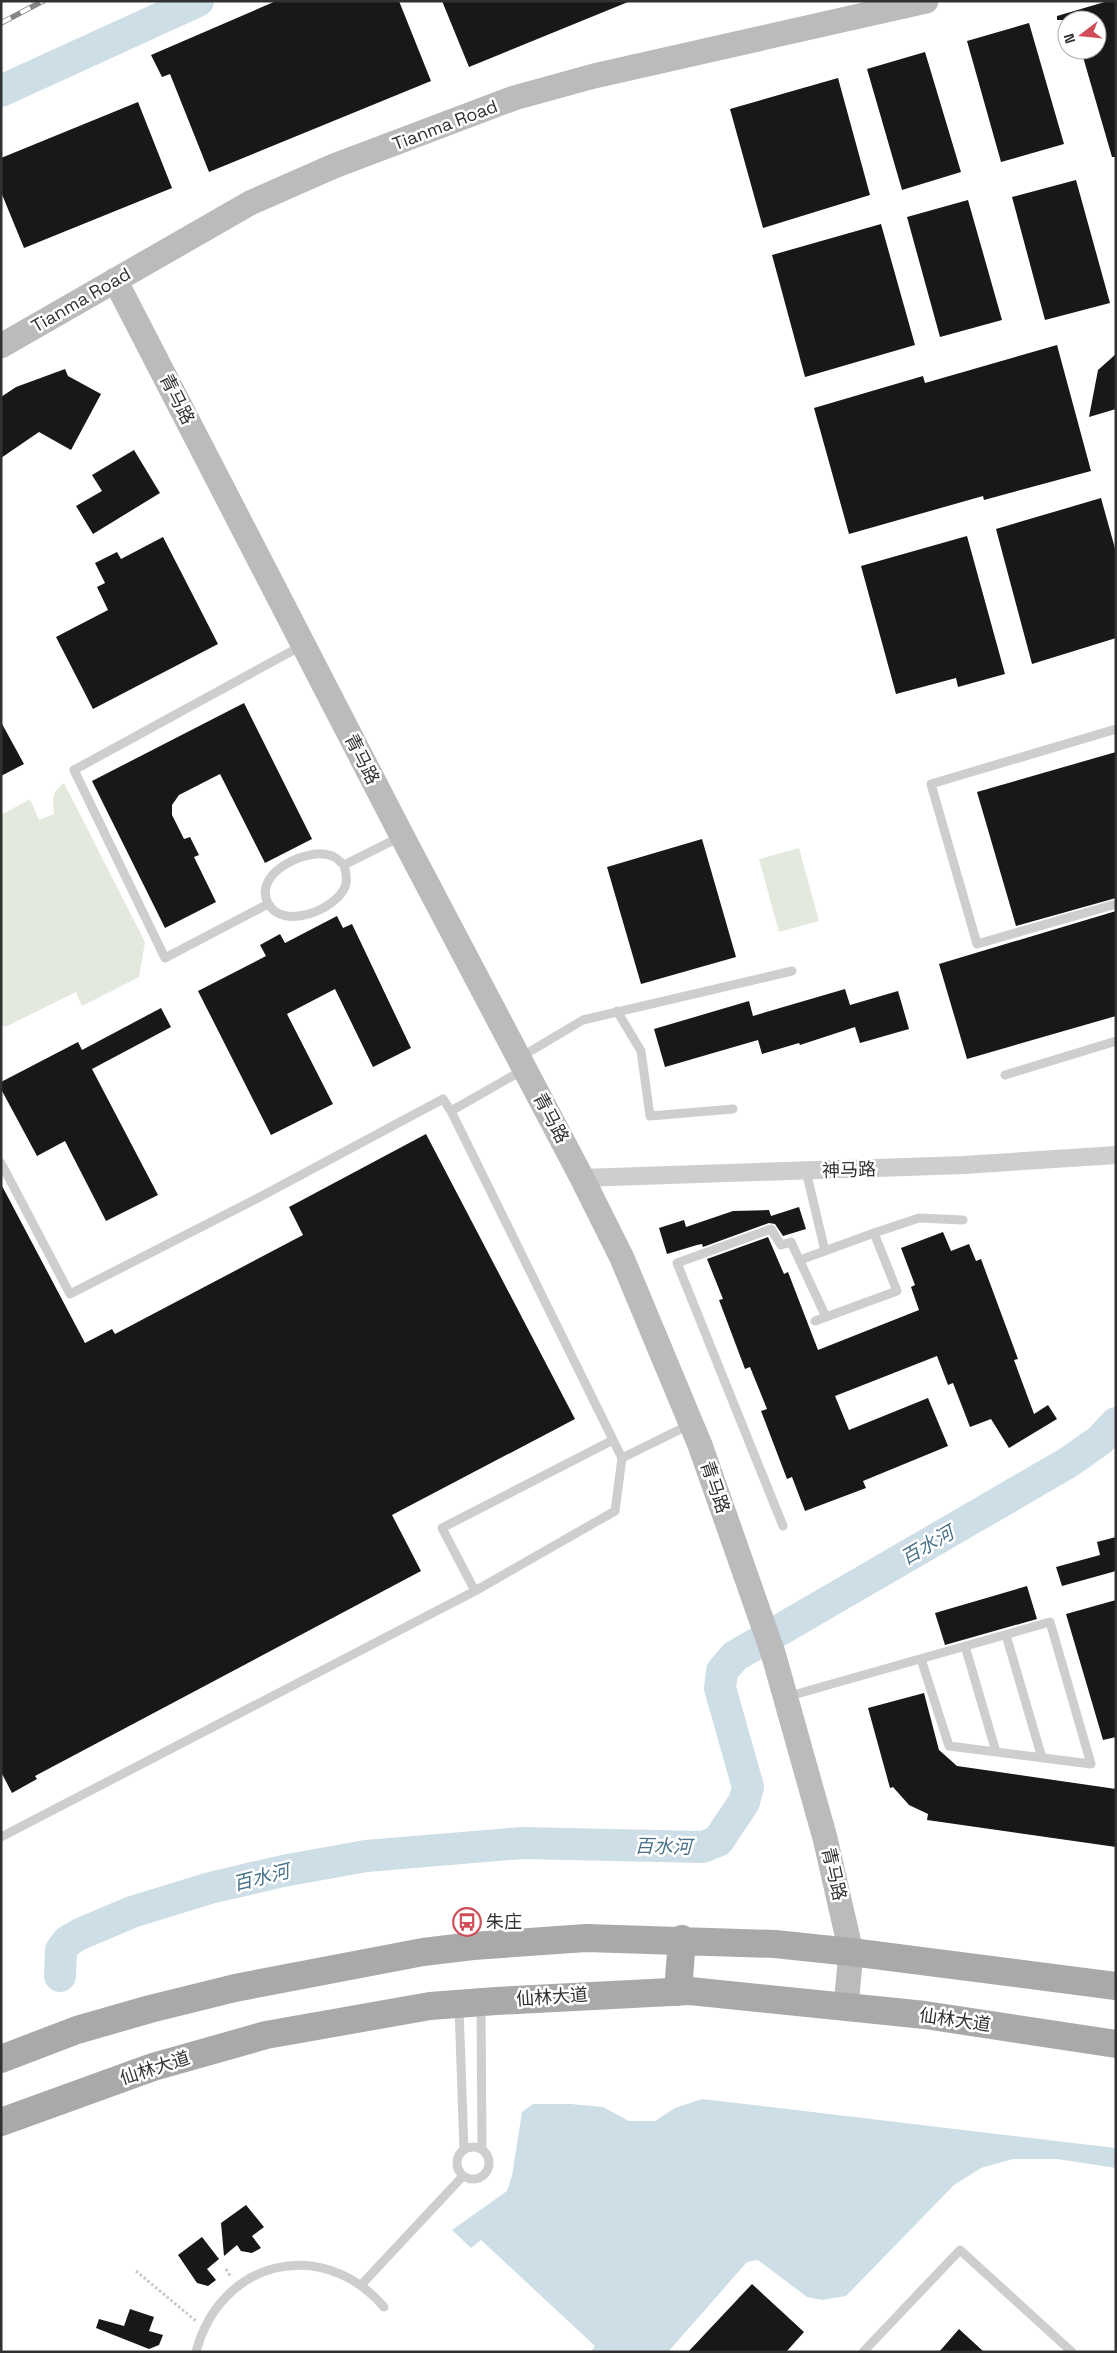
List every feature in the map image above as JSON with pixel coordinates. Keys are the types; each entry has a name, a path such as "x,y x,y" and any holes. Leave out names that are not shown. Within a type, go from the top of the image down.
{"main road":[{"path":"1,2059 77,2030 150,2009 235,1988 423,1952 473,1946 586,1938 682,1939 775,1944 1116,1986"},
{"path":"678,1992 682,1939"},
{"name":"仙林大道","path":"1,2122 153,2067 266,2035 336,2021 430,2006 470,2003 607,1994 678,1992 846,2006 925,2015 1116,2044"}],"street":[{"name":"Tianma Road","path":"1,346 250,203 334,166 514,98 594,76 926,1"},
{"name":"青马路","path":"116,280 622,1258 692,1424 773,1653 826,1838 851,1952 846,2006"},
{"name":"神马路","path":"582,1178 806,1172 964,1165 1116,1155"}],"lane":[{"path":"268,904 164,958 74,770 304,645"},
{"path":"1116,729 930,784 978,944 1116,904"},
{"path":"344,865 402,836"},
{"path":"310,855 331,855 344,865 347,878 345,888 333,901 312,913 292,918 279,914 268,904 266,895 267,885 273,872 292,860 310,855"},
{"path":"451,1111 583,1020 792,971"},
{"path":"617,1011 641,1051 650,1116 733,1109"},
{"path":"1005,1075 1115,1043"},
{"path":"1,1163 70,1294 258,1198 444,1099 622,1458 615,1511 475,1591 1,1837"},
{"path":"806,1172 825,1251"},
{"path":"800,1260 919,1218 963,1220"},
{"path":"783,1526 677,1264 771,1229 781,1245 792,1242 826,1317"},
{"path":"815,1321 896,1291 874,1233"},
{"path":"622,1458 692,1424"},
{"path":"475,1591 442,1528 613,1440"},
{"path":"786,1697 1050,1622 1091,1764 949,1746 921,1659"},
{"path":"1006,1634 1042,1758"},
{"path":"965,1646 996,1752"},
{"path":"470,2003 482,2149 490,2160 488,2172 477,2179 471,2180 463,2176 457,2167 457,2160 464,2150 470,2147 482,2149"},
{"path":"464,2150 470,2003"},
{"path":"361,2285 463,2176"},
{"path":"863,2352 960,2250 1072,2352"},
{"path":"196,2352 204,2327 215,2308 225,2296 245,2281 267,2270 300,2265 317,2266 340,2273 361,2285 384,2307"}],"path":[{"path":"136,2272 204,2327"}],"shaded area":[{"path":"64,783 145,942 139,977 82,1006 76,992 5,1027 1,1024 1,815 30,799 39,820 54,814 53,797"},
{"path":"799,848 819,921 779,932 759,859"},
{"path":"702,2099 1116,2148 1116,2168 1057,2159 1013,2159 981,2168 954,2185 846,2296 822,2300 807,2297 758,2260 747,2262 668,2352 590,2352 595,2346 481,2240 471,2248 452,2230 507,2191 512,2176 522,2112 533,2104 571,2104 603,2107 629,2121 655,2121 675,2108"}],"building":[{"path":"276,1 399,1 431,81 209,172 170,74 162,77 151,55"},
{"path":"442,1 627,1 628,2 469,67"},
{"path":"1108,1 1116,1 1116,157 1112,157 1084,60 1107,60 1107,10 1077,10"},
{"path":"1029,23 1064,144 1001,162 967,41"},
{"path":"925,52 961,172 902,190 867,69"},
{"path":"838,78 870,195 763,228 730,109"},
{"path":"138,102 172,188 24,248 1,192 1,158"},
{"path":"1076,180 1110,303 1045,320 1012,197"},
{"path":"968,200 1002,320 940,337 907,217"},
{"path":"881,224 915,345 805,377 772,255"},
{"path":"1057,345 1091,471 984,500 983,496 849,534 814,408 923,376 925,383"},
{"path":"1116,354 1116,409 1089,417 1098,370"},
{"path":"65,369 68,376 101,394 71,450 39,432 1,458 1,397 16,387"},
{"path":"134,450 160,493 93,534 76,506 102,491 92,475"},
{"path":"1101,498 1116,552 1116,638 1032,664 996,529"},
{"path":"967,536 1005,674 958,687 956,678 896,694 861,566"},
{"path":"163,537 218,644 93,709 56,637 108,610 97,587 105,583 95,563 117,552 121,559"},
{"path":"244,703 312,839 265,863 220,774 179,795 172,805 172,815 184,839 190,837 199,855 194,857 216,902 165,928 92,781"},
{"path":"1,722 24,764 1,776"},
{"path":"1116,752 1116,898 1016,926 977,792"},
{"path":"702,839 736,957 641,984 607,867"},
{"path":"1116,911 1116,1016 967,1059 939,964"},
{"path":"337,916 343,928 352,924 411,1048 373,1067 335,989 287,1014 333,1104 271,1135 198,991 266,956 260,945 280,934 285,943"},
{"path":"845,989 850,1005 898,991 909,1029 860,1043 855,1027 800,1045 799,1043 762,1054 758,1040 665,1067 654,1029 749,1001 753,1016"},
{"path":"161,1008 171,1027 92,1069 158,1195 106,1221 65,1141 37,1156 1,1089 1,1082 78,1042 82,1050"},
{"path":"426,1134 575,1419 392,1515 421,1571 35,1776 37,1779 12,1793 1,1772 1,1184 85,1343 112,1329 115,1334 303,1235 289,1207"},
{"path":"799,1207 806,1229 783,1236 775,1224 769,1223 703,1247 702,1244 667,1254 659,1228 684,1220 686,1227 733,1211 769,1210 771,1216"},
{"path":"943,1232 951,1251 969,1244 976,1261 981,1259 1018,1359 1014,1360 1034,1414 1048,1405 1057,1419 1009,1448 991,1419 970,1427 953,1383 948,1385 937,1356 835,1396 849,1430 928,1398 948,1446 863,1481 866,1488 805,1511 792,1477 787,1479 761,1411 767,1409 750,1367 745,1369 719,1300 723,1299 707,1259 768,1237 784,1274 788,1272 818,1350 919,1310 911,1287 915,1285 901,1248"},
{"path":"1116,1537 1116,1571 1062,1586 1056,1567 1100,1555 1097,1542"},
{"path":"1027,1586 1037,1619 945,1645 935,1613"},
{"path":"1116,1600 1116,1737 1103,1740 1066,1614"},
{"path":"924,1693 939,1750 957,1766 1116,1789 1116,1847 927,1820 928,1814 909,1805 893,1787 890,1788 868,1708"},
{"path":"246,2205 264,2227 252,2236 261,2248 252,2253 241,2251 237,2245 224,2256 221,2223"},
{"path":"202,2237 219,2259 207,2269 216,2280 208,2286 197,2283 178,2255"},
{"path":"752,2284 804,2332 786,2352 688,2352"},
{"path":"130,2309 154,2317 149,2331 163,2335 159,2345 149,2349 96,2328 99,2319 124,2326"},
{"path":"959,2329 984,2352 939,2352"}],"waterway":[{"path":"1,91 198,1"},
{"name":"百水河","path":"60,1976 61,1950 68,1941 80,1934 132,1912 210,1888 283,1871 366,1856 522,1843 703,1847 718,1841 744,1802 748,1787 720,1688 722,1671 735,1656 1069,1462 1100,1440 1116,1423"}],"railway":[{"path":"1,23 43,1"}],"place":[{"name":"朱庄","path":"467,1922"}]}
